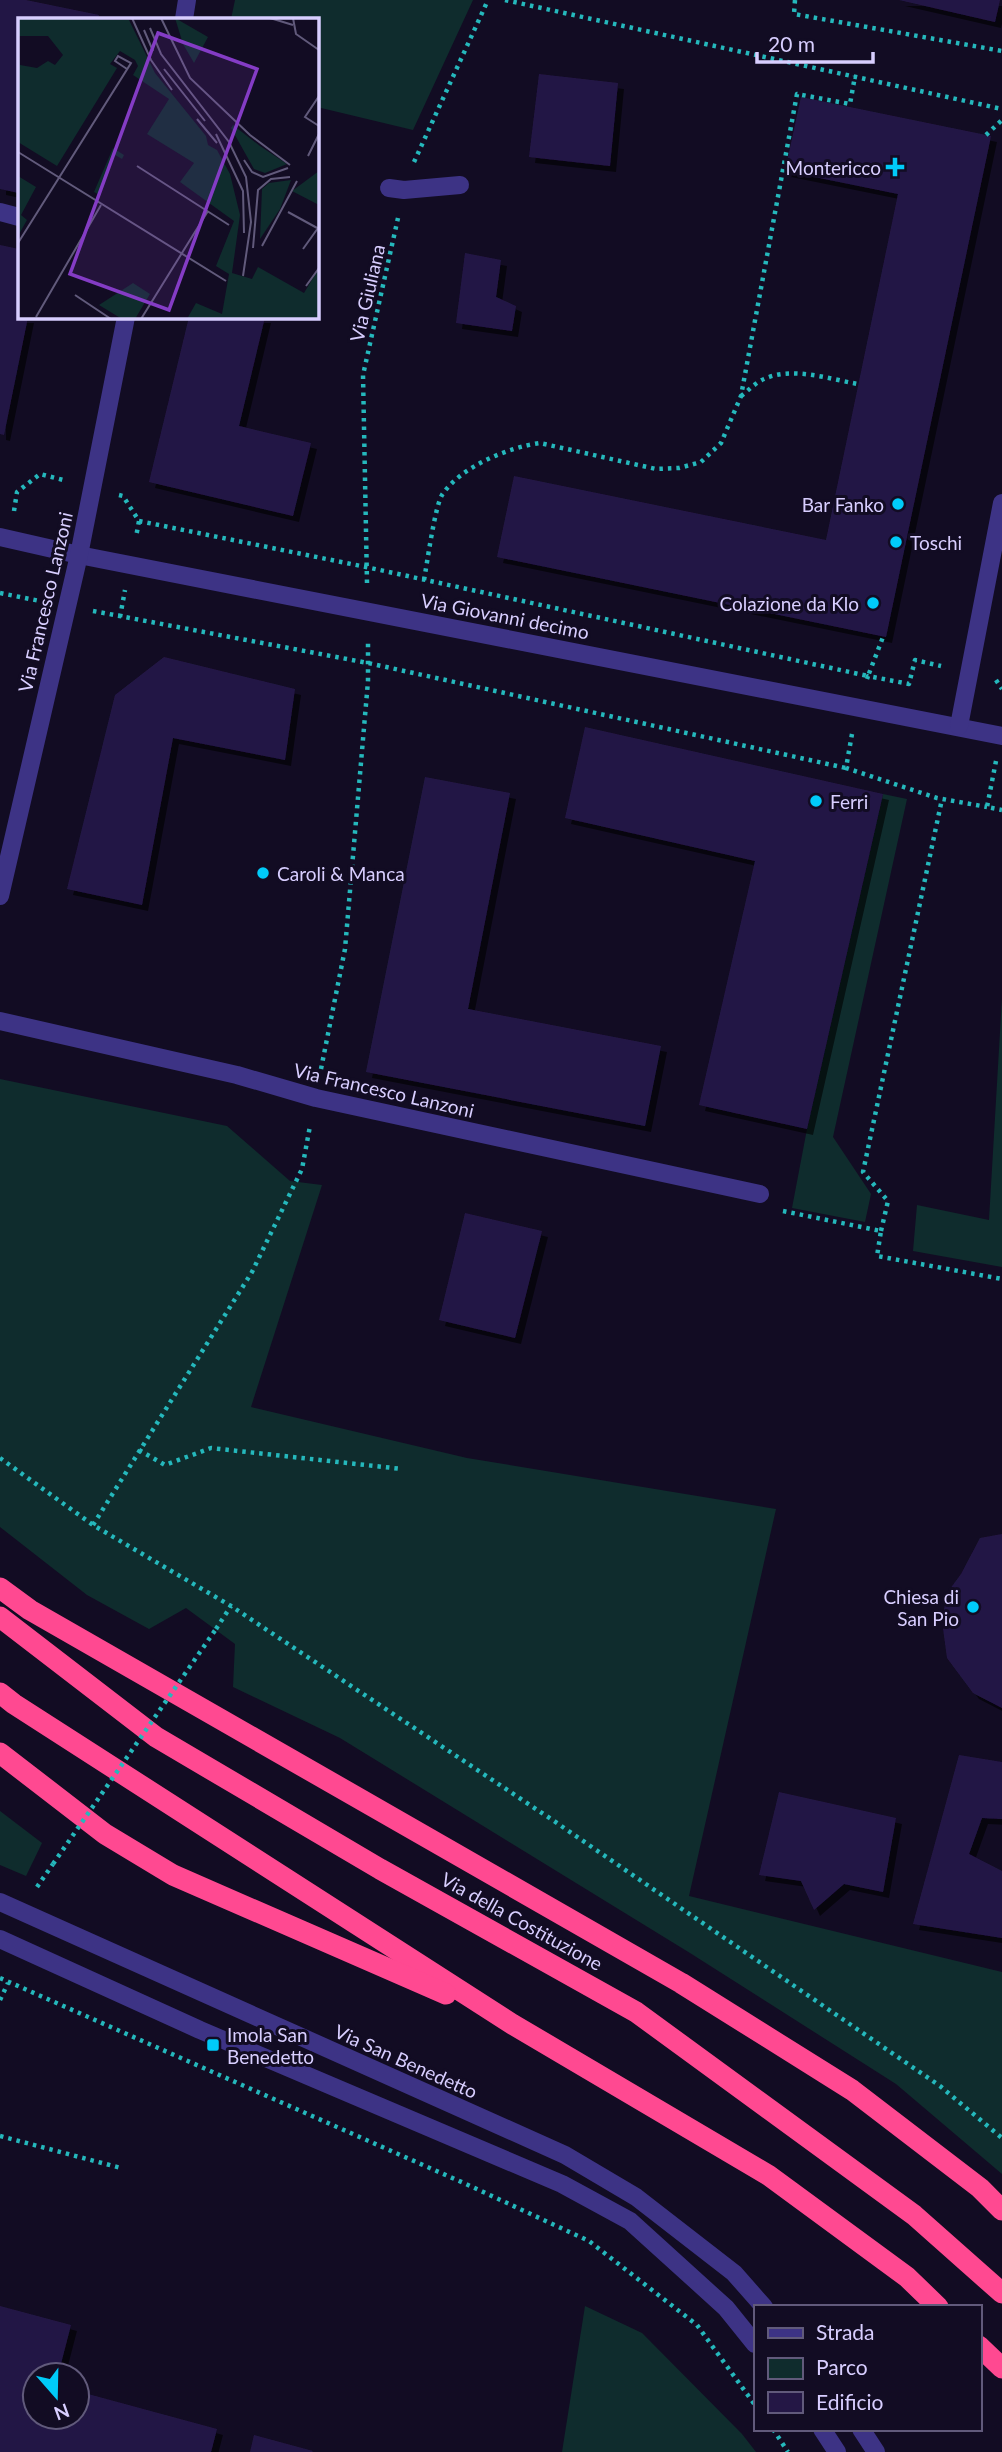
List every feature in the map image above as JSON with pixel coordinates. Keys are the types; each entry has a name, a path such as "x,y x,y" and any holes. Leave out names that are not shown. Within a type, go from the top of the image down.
{"highway":[{"path":"0,1588 30,1610 692,1990 852,2090 980,2188 1002,2210"},
{"name":"Via della Costituzione","path":"0,1617 156,1737 380,1869 636,2012 914,2215 1002,2293"},
{"path":"0,1693 25,1712 512,2024 768,2175 907,2277 936,2305"},
{"path":"0,1754 105,1834 173,1875 512,2024"},
{"path":"981,2348 1002,2368"}],"street":[{"path":"184,18 187,0"},
{"path":"396,189 460,185"},
{"path":"0,212 18,217"},
{"name":"Via Francesco Lanzoni","path":"0,896 79,555 125,318"},
{"path":"959,726 1002,503"},
{"name":"Via Giovanni decimo","path":"0,537 79,555 1002,736"},
{"name":"Via Francesco Lanzoni","path":"0,1021 237,1075 316,1098 760,1194"},
{"name":"Via San Benedetto","path":"0,1902 565,2155 636,2197 734,2273 762,2305"},
{"path":"0,1939 200,2029 562,2183 630,2221 726,2308 754,2343"},
{"path":"822,2431 838,2452"},
{"path":"862,2431 876,2452"}],"path":[{"name":"Via Giuliana","path":"368,611 363,375 396,189 407,178 488,0"},
{"path":"506,0 1002,109"},
{"path":"795,0 794,14 1002,51"},
{"path":"424,580 441,496 466,470 523,445 540,443 656,469 679,468 701,462 721,443 741,396 797,94 850,104 855,76"},
{"path":"986,135 1002,120"},
{"path":"741,396 764,379 784,375 803,374 858,384"},
{"path":"139,521 909,684 915,660 995,678 1002,689"},
{"path":"0,593 368,663 846,768 942,799 1002,810"},
{"path":"846,768 858,706 883,637"},
{"path":"987,807 1002,736"},
{"path":"942,799 863,1172 888,1201 877,1256 1002,1279"},
{"path":"760,1194 780,1210 881,1231"},
{"path":"139,1450 164,1465 211,1448 402,1469"},
{"path":"0,1458 93,1525 231,1606 554,1821 940,2085 1002,2138"},
{"path":"37,1888 231,1606"},
{"path":"0,1978 589,2241 697,2325 754,2404"},
{"path":"0,2000 8,1983"},
{"path":"0,2137 121,2168"},
{"path":"774,2431 789,2452"}],"green space":[{"path":"235,0 473,0 413,130 318,107 318,18 231,18"},
{"path":"883,794 907,799 833,1137 871,1194 865,1222 792,1208 807,1129"},
{"path":"1002,998 1002,1267 913,1251 917,1205 989,1220"},
{"path":"0,1079 227,1126 290,1181 322,1185 251,1407 467,1458 776,1509 689,1896 1002,1972 1002,2174 896,2084 690,1953 340,1738 233,1687 235,1644 186,1608 149,1629 87,1595 0,1527"},
{"path":"0,1811 42,1843 26,1876 0,1865"},
{"path":"585,2306 642,2333 742,2434 756,2452 562,2452"}],"building":[{"path":"0,0 26,0 99,15 98,18 18,18 18,193 0,189"},
{"path":"899,0 1000,0 995,22"},
{"path":"539,74 618,83 610,166 529,157"},
{"path":"801,97 991,136 886,637 497,557 514,476 826,540 898,194 785,171"},
{"path":"0,245 18,249 18,318 28,318 4,435 0,434"},
{"path":"465,253 501,260 496,297 516,306 512,331 456,323"},
{"path":"189,318 265,318 239,426 311,443 293,516 149,482"},
{"path":"164,657 295,689 285,760 173,738 142,905 67,889 115,695"},
{"path":"585,727 883,794 807,1129 699,1105 755,861 565,818"},
{"path":"425,777 510,793 468,1009 661,1046 645,1126 366,1072"},
{"path":"465,1213 542,1231 515,1338 439,1320"},
{"name":"Chiesa di San Pio","path":"1002,1534 1002,1708 973,1693 947,1658 942,1621 947,1593 961,1574 980,1538"},
{"path":"959,1755 1002,1762 1002,1819 982,1818 969,1854 1002,1871 1002,1938 913,1924"},
{"path":"779,1792 896,1818 883,1892 844,1884 814,1910 801,1881 759,1875"},
{"path":"0,2306 71,2325 62,2361 21,2361 21,2431 91,2431 91,2395 217,2429 211,2452 0,2452"},
{"path":"254,2435 313,2451 250,2452"}],"place":[{"name":"Montericco","path":"895,167"},
{"name":"Bar Fanko","path":"898,504"},
{"name":"Toschi","path":"896,542"},
{"name":"Colazione da Klo","path":"873,603"},
{"name":"Ferri","path":"816,801"},
{"name":"Caroli & Manca","path":"263,873"},
{"name":"Chiesa di San Pio","path":"973,1607"},
{"name":"Imola San Benedetto","path":"213,2045"}]}
